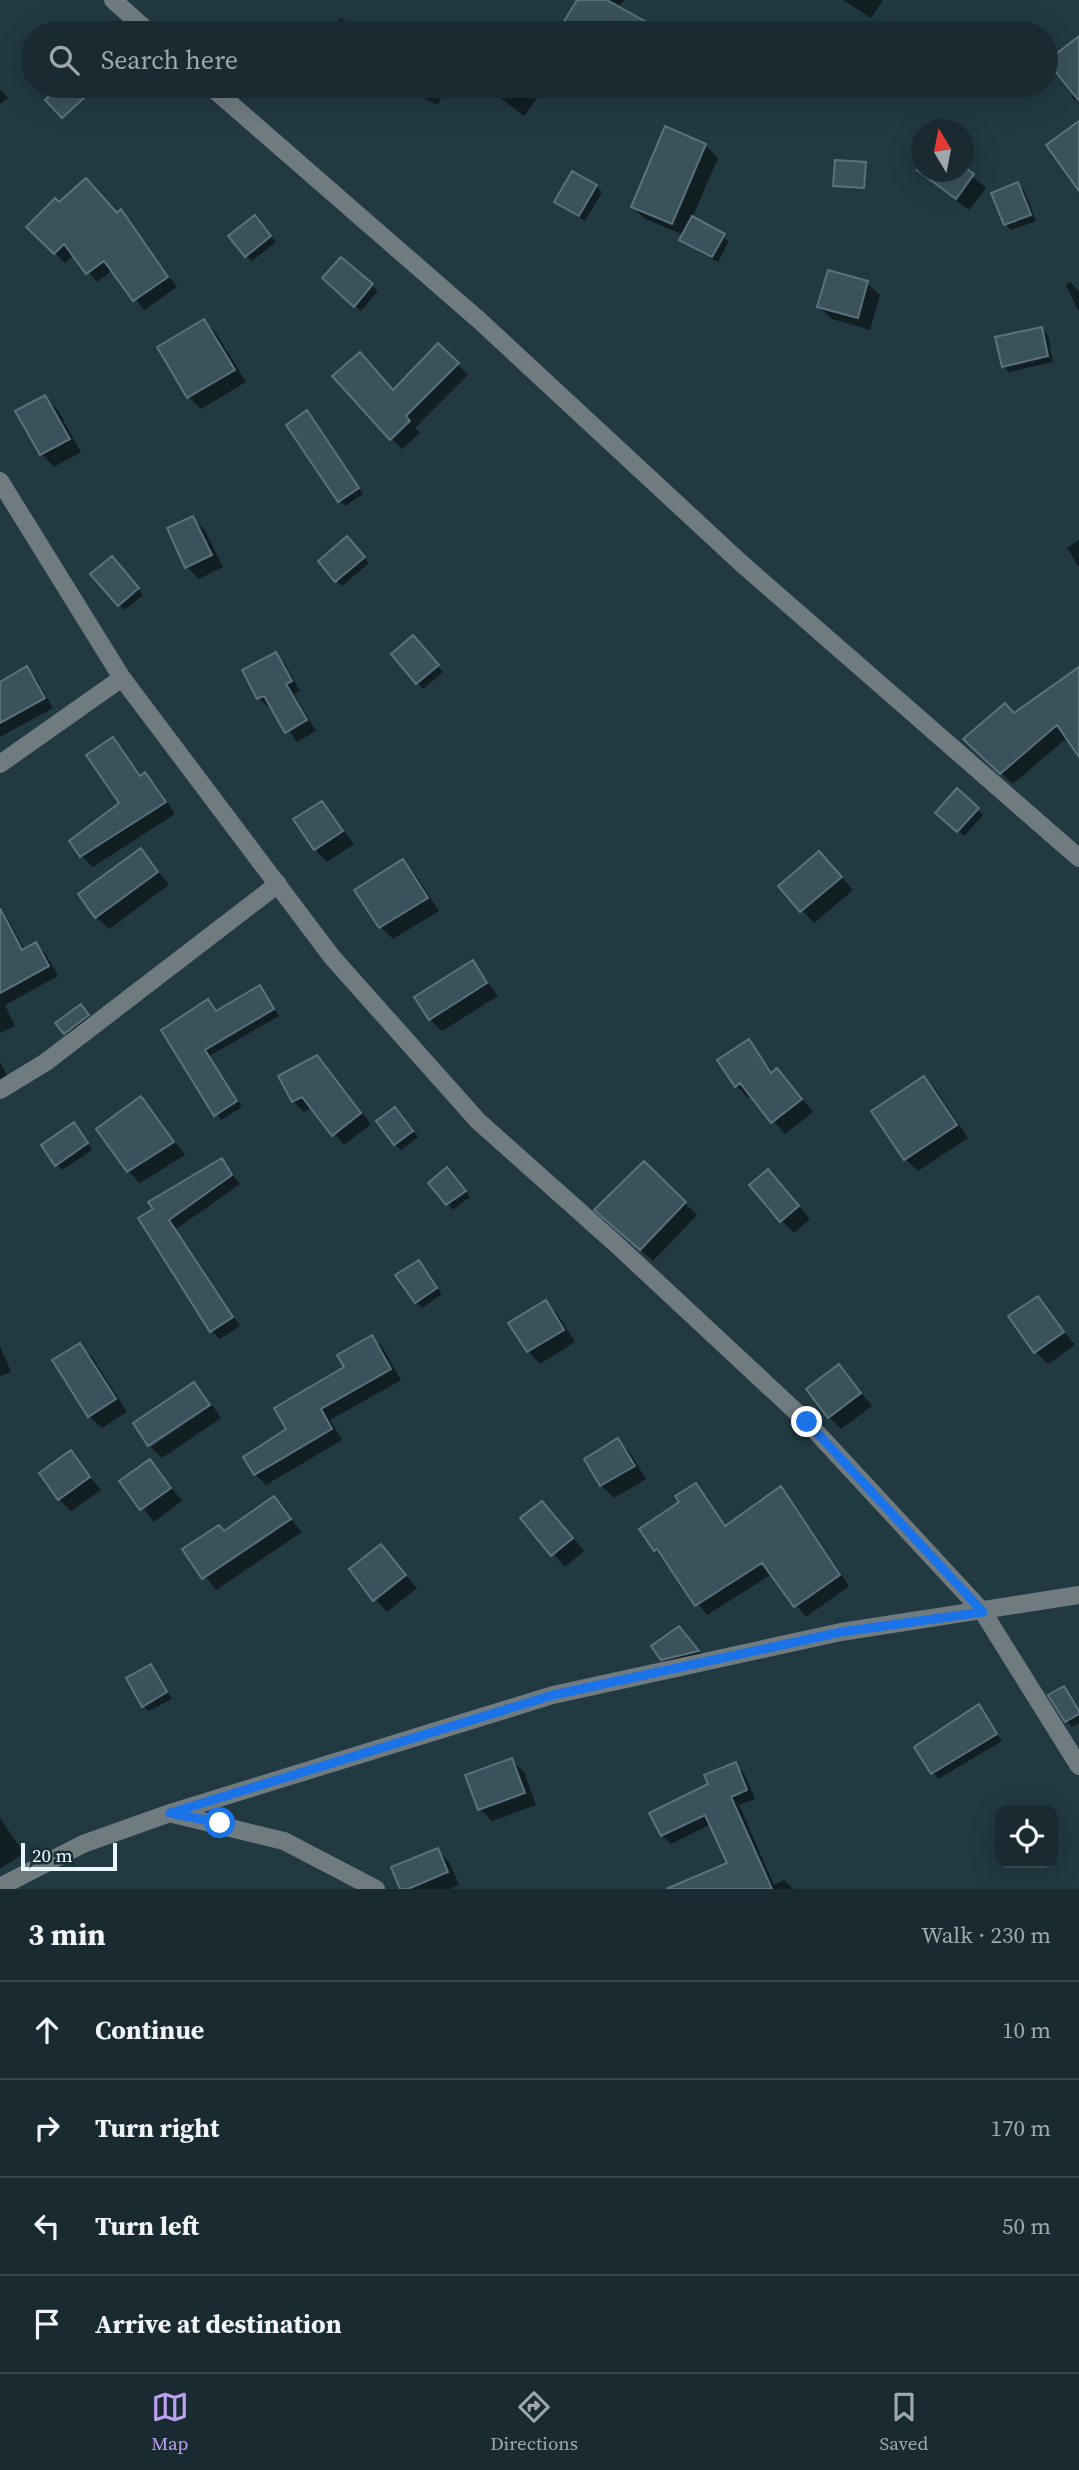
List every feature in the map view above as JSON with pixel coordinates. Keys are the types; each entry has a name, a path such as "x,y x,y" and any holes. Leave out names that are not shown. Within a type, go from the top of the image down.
{"street":[{"path":"113,0 137,21"},
{"path":"224,98 480,321 741,563 1079,858"},
{"path":"0,481 121,678 332,957 478,1121 616,1244 807,1422 983,1612 1079,1766"},
{"path":"0,764 121,678"},
{"path":"0,1090 46,1062 278,884"},
{"path":"0,1887 83,1844 170,1813 553,1695 841,1632 1079,1595"},
{"path":"170,1813 284,1841 376,1889"}],"building":[{"path":"577,0 607,0 645,21 564,21"},
{"path":"1079,36 1079,101 1058,75 1058,52"},
{"path":"47,98 84,98 62,118 45,100"},
{"path":"1079,121 1079,191 1046,145"},
{"path":"665,126 706,144 672,224 631,207"},
{"path":"835,160 866,162 864,188 833,186"},
{"path":"572,171 597,185 579,216 554,202"},
{"path":"86,178 117,213 121,209 168,277 133,301 104,261 86,274 64,244 54,254 26,227 55,198 59,202"},
{"path":"933,182 968,182 956,199"},
{"path":"1018,182 1031,215 1004,225 991,193"},
{"path":"255,215 271,236 245,257 228,236"},
{"path":"692,216 725,234 712,257 679,240"},
{"path":"341,257 373,284 354,307 322,278"},
{"path":"828,270 868,281 858,318 817,307"},
{"path":"204,319 235,370 187,398 157,347"},
{"path":"1042,327 1048,356 1002,367 995,337"},
{"path":"438,343 459,363 406,416 410,421 390,440 332,376 360,352 393,390"},
{"path":"45,395 70,439 40,455 15,411"},
{"path":"307,410 359,488 338,502 286,425"},
{"path":"193,516 212,555 185,568 167,528"},
{"path":"347,536 365,557 335,582 318,561"},
{"path":"112,556 139,588 118,606 90,574"},
{"path":"413,635 439,665 416,684 391,654"},
{"path":"276,652 292,681 286,684 307,720 285,733 264,696 257,699 242,670"},
{"path":"27,666 45,698 0,723 0,682"},
{"path":"1079,667 1079,757 1057,725 1000,774 963,739 1005,703 1014,713"},
{"path":"113,737 140,776 145,772 166,802 80,857 69,841 119,803 86,755"},
{"path":"957,788 979,808 957,832 935,813"},
{"path":"322,801 343,831 314,850 293,819"},
{"path":"141,848 158,872 95,918 78,894"},
{"path":"819,851 842,877 800,912 778,886"},
{"path":"403,859 428,898 379,928 354,890"},
{"path":"0,908 22,950 36,942 49,966 0,993"},
{"path":"473,960 487,983 429,1020 414,997"},
{"path":"260,985 274,1009 205,1050 237,1101 214,1116 161,1030 208,999 216,1011"},
{"path":"81,1004 89,1015 64,1034 55,1023"},
{"path":"749,1039 771,1073 777,1068 802,1099 771,1123 740,1083 735,1087 717,1060"},
{"path":"317,1055 361,1113 332,1136 302,1097 292,1102 278,1076"},
{"path":"924,1076 957,1125 904,1160 871,1111"},
{"path":"141,1096 174,1142 127,1172 96,1129"},
{"path":"395,1107 413,1131 394,1145 376,1121"},
{"path":"74,1122 88,1143 55,1166 41,1145"},
{"path":"222,1158 232,1175 169,1220 233,1317 210,1332 138,1218 153,1209 148,1202"},
{"path":"644,1161 686,1202 640,1250 594,1210"},
{"path":"447,1167 466,1191 446,1205 428,1183"},
{"path":"768,1169 799,1206 780,1222 749,1185"},
{"path":"419,1260 437,1288 415,1303 395,1275"},
{"path":"1038,1296 1064,1332 1034,1353 1008,1316"},
{"path":"546,1300 564,1330 527,1352 508,1323"},
{"path":"372,1335 391,1369 321,1409 332,1429 254,1475 243,1457 286,1429 274,1408 344,1367 337,1355"},
{"path":"80,1343 116,1399 88,1417 52,1360"},
{"path":"839,1364 861,1393 828,1418 806,1389"},
{"path":"194,1382 210,1405 148,1446 133,1423"},
{"path":"618,1438 635,1466 600,1486 584,1459"},
{"path":"71,1450 90,1477 58,1500 39,1473"},
{"path":"150,1459 171,1488 140,1510 119,1481"},
{"path":"696,1483 725,1526 781,1486 840,1575 794,1607 762,1563 695,1606 657,1549 654,1551 639,1529 679,1502 675,1496"},
{"path":"274,1496 291,1519 202,1579 182,1549 219,1525 224,1531"},
{"path":"542,1501 573,1538 551,1556 520,1518"},
{"path":"381,1544 406,1575 373,1601 349,1569"},
{"path":"679,1626 699,1651 661,1660 651,1646"},
{"path":"151,1664 167,1692 142,1707 126,1678"},
{"path":"1064,1686 1079,1711 1079,1714 1065,1722 1048,1695"},
{"path":"979,1704 997,1734 931,1774 914,1747"},
{"path":"512,1758 525,1793 478,1810 465,1775"},
{"path":"736,1762 747,1790 731,1797 772,1889 666,1889 727,1863 705,1815 661,1836 649,1813 708,1784 704,1775"},
{"path":"438,1848 448,1872 408,1889 400,1889 391,1867"}],"route":[{"path":"220,1823 170,1813 553,1695 841,1632 983,1612 807,1422"}]}
